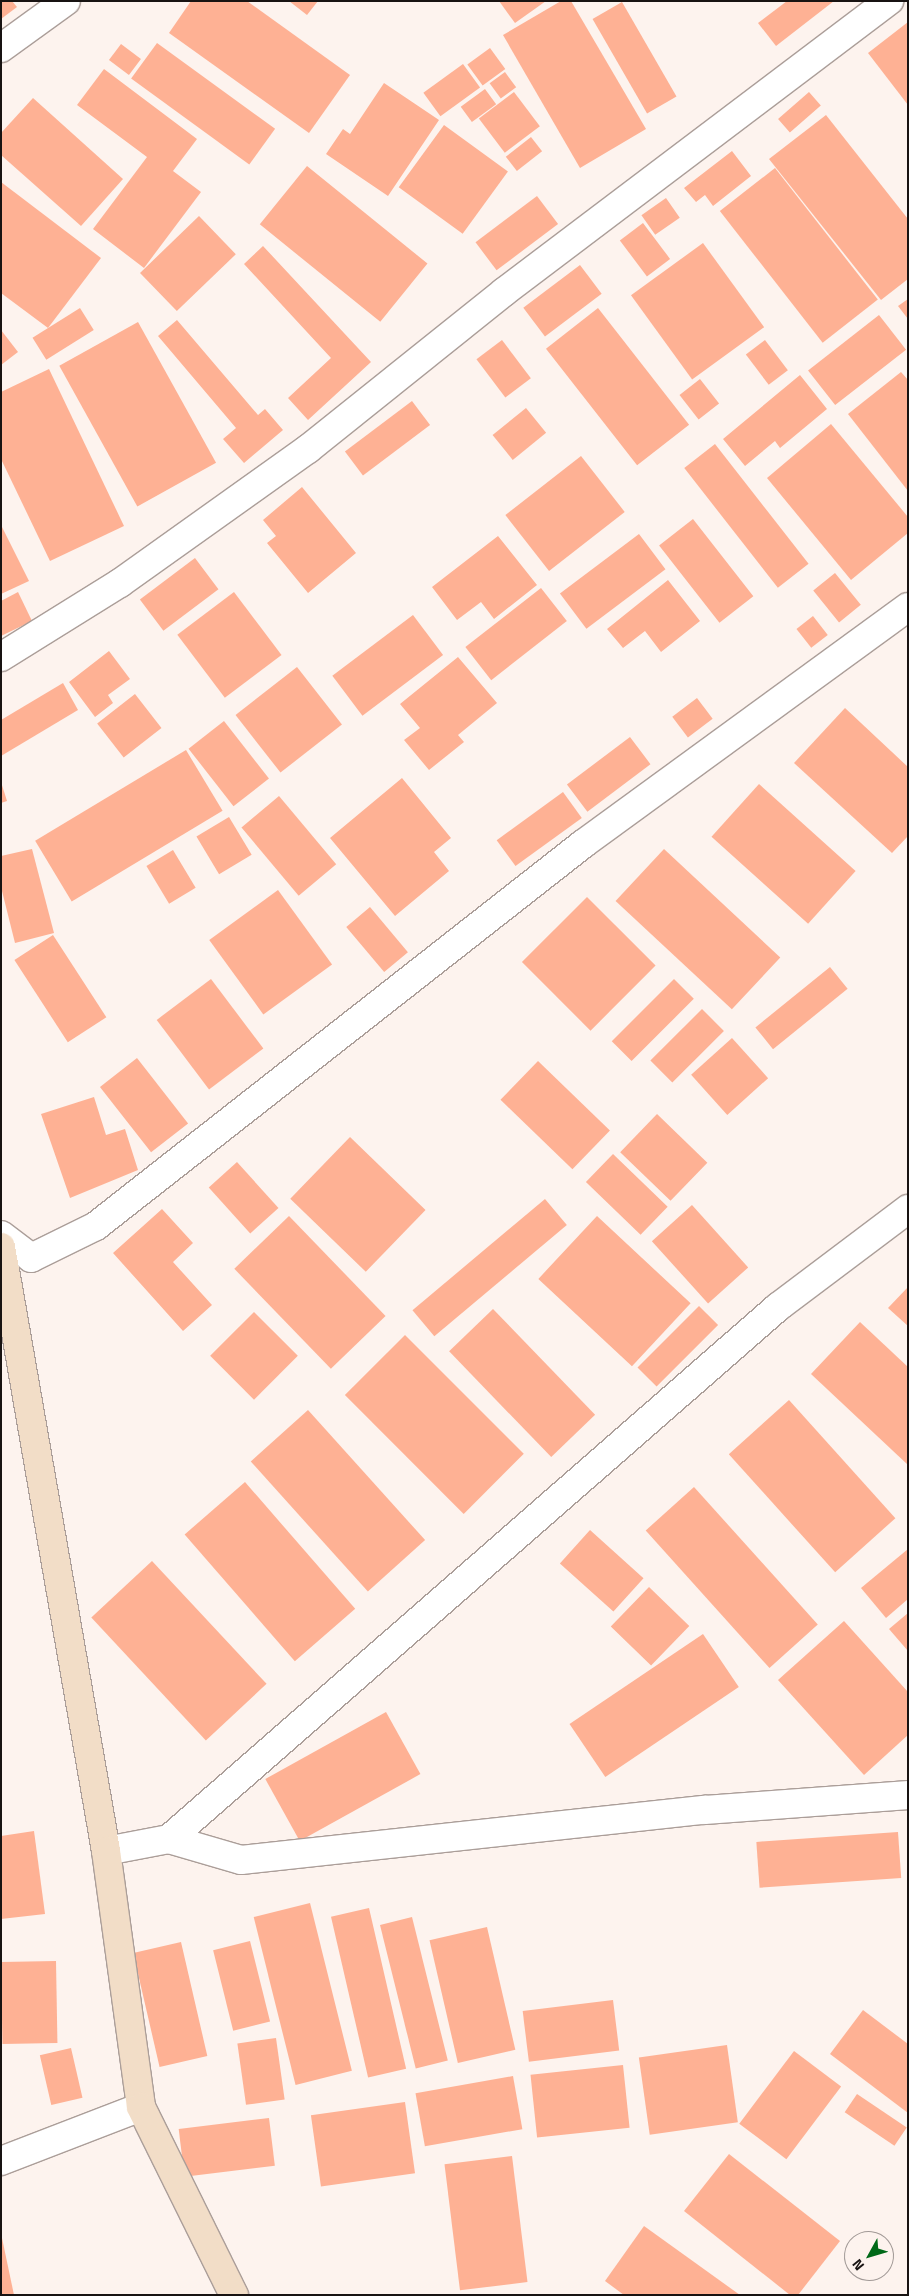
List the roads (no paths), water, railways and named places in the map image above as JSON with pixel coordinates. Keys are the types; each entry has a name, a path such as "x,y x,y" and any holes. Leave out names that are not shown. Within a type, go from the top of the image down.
{"street":[{"path":"1,48 66,1"},
{"path":"1,657 120,582 308,449 504,292 889,1"},
{"path":"1,1235 30,1258 96,1226 583,844 908,607"},
{"path":"169,1838 778,1307 908,1209"},
{"path":"1,1247 106,1850 141,2107 234,2295"},
{"path":"106,1850 169,1838 241,1860 705,1810 908,1795"},
{"path":"1,2161 141,2107"}]}
